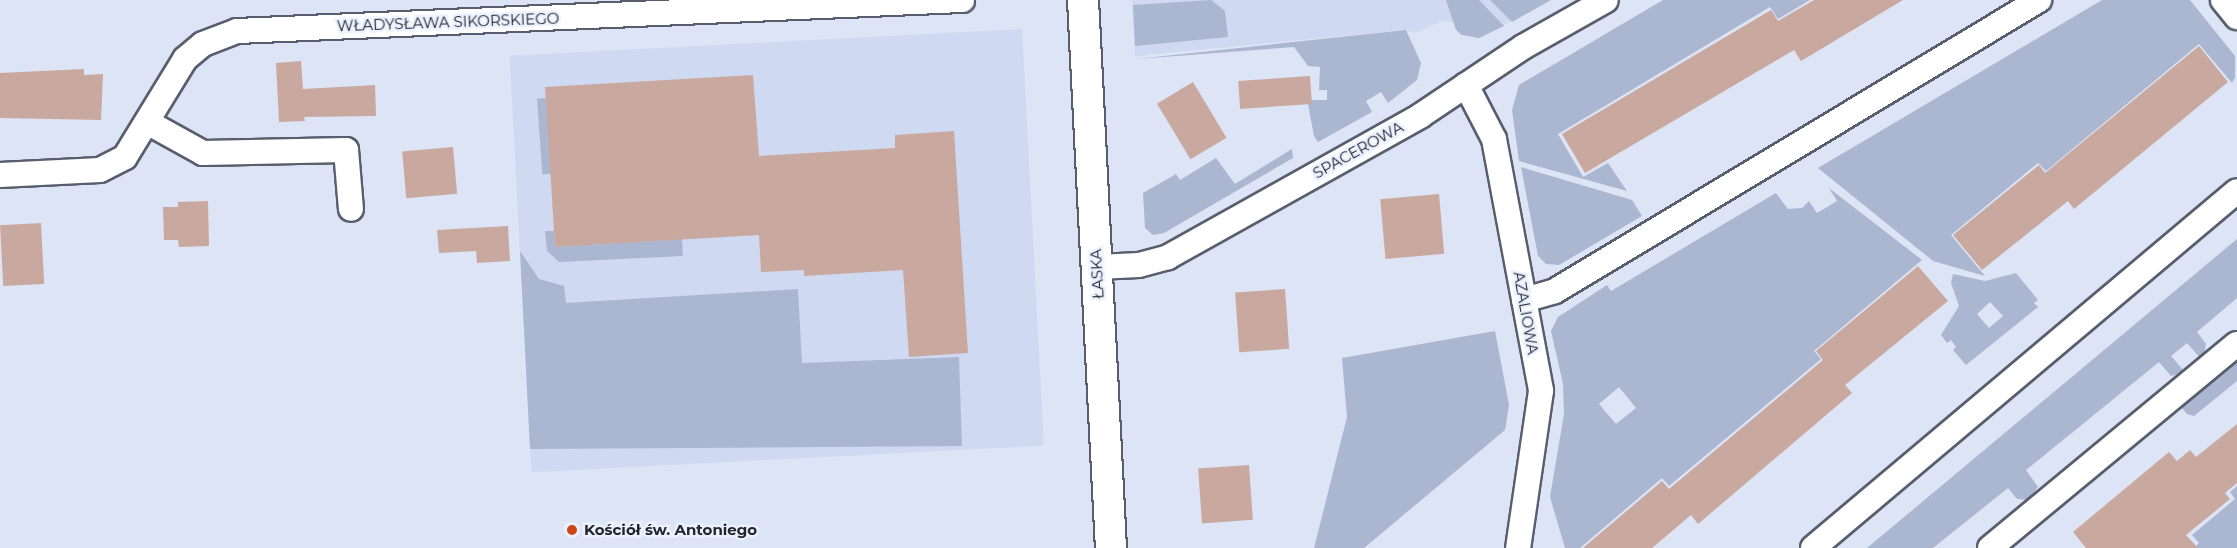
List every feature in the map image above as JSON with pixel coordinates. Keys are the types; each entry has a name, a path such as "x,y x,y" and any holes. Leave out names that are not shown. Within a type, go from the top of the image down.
{"street":[{"name":"WŁADYSŁAWA SIKORSKIEGO","path":"0,175 100,170 125,157 185,59 203,45 237,31 962,0"},
{"name":"ŁASKA","path":"1083,0 1111,548"},
{"name":"SPACEROWA","path":"1097,267 1139,265 1168,257 1420,116 1466,85 1606,0"},
{"path":"1524,300 1555,291 2039,0"},
{"path":"2223,0 2237,17"},
{"name":"AZALIOWA","path":"1466,85 1494,139 1540,391 1540,412 1518,548"},
{"path":"147,122 203,153 346,150 351,209"},
{"path":"1813,548 2237,191"},
{"path":"1990,548 2237,344"}],"shaded area":[{"path":"1132,0 1551,0 1479,38 1462,35 1453,22 1442,21 1415,33 1406,30 1135,56"},
{"path":"1211,0 1225,11 1228,37 1135,46 1133,5"},
{"path":"1446,0 1479,0 1504,26 1479,38 1462,35 1456,30"},
{"path":"1490,0 1551,0 1512,22"},
{"path":"1663,0 1810,0 1778,19 1770,7 1558,134 1583,177 1608,163 1627,191 1519,161 1512,110 1519,85"},
{"path":"2102,0 2190,0 2235,56 2235,78 2232,83 2199,44 2046,171 2038,163 1951,235 1985,276 1933,261 1818,168"},
{"path":"1022,29 1044,445 532,472 510,56"},
{"path":"1406,30 1421,63 1417,80 1388,103 1381,92 1366,101 1372,112 1318,142 1314,136 1308,104 1312,100 1327,100 1327,90 1319,90 1320,67 1308,66 1294,47 1136,59"},
{"path":"546,98 551,174 542,174 537,99"},
{"path":"1292,149 1293,158 1164,233 1153,235 1145,228 1143,193 1176,174 1180,180 1216,158 1235,184"},
{"path":"1521,167 1632,200 1642,216 1559,265 1546,264 1538,256"},
{"path":"1829,188 1922,260 1814,351 1821,359 1669,486 1662,478 1580,548 1565,548 1550,497 1564,414 1563,384 1551,331 1558,317 1607,285 1611,291 1776,193 1788,209 1802,208 1809,201 1817,213 1837,201","holes":["1619,387 1636,408 1616,424 1599,404"]},
{"path":"545,231 554,231 555,247 682,239 683,256 559,262 547,251"},
{"path":"2237,239 2237,298 2197,332 2206,344 2204,356 2201,359 2187,343 2171,356 2185,372 2171,376 2159,362 2026,470 2038,487 2028,500 2017,499 2008,488 1933,548 1867,548"},
{"path":"520,251 539,279 564,286 566,303 798,289 802,363 959,357 962,446 530,449"},
{"path":"2016,273 2038,300 2034,303 2038,307 1966,365 1953,350 1956,347 1951,340 1947,343 1941,335 1959,306 1951,283 1953,274 1985,281","holes":["1990,302 2003,316 1989,328 1977,314"]},
{"path":"1495,331 1509,405 1505,430 1364,548 1314,548 1347,417 1342,358"},
{"path":"2237,361 2237,381 2194,416 2187,414 2181,407"},
{"path":"2237,486 2237,548 2194,548 2199,543 2192,535 2235,499 2230,492"}],"building":[{"path":"1814,0 1903,0 1801,61 1794,50 1585,173 1562,134 1771,10 1778,21"},
{"path":"2199,46 2228,82 2074,209 2068,201 1982,270 1953,235 2039,165 2045,173"},
{"path":"301,61 303,89 375,85 376,116 304,117 305,121 279,122 276,63"},
{"path":"84,69 84,75 103,74 101,120 0,118 0,73"},
{"path":"753,75 759,156 895,148 895,135 954,131 968,353 909,357 903,270 804,276 804,270 761,272 759,235 555,247 545,87"},
{"path":"1310,76 1312,104 1240,109 1238,81"},
{"path":"1193,82 1226,138 1190,159 1157,104"},
{"path":"453,147 457,194 406,198 402,151"},
{"path":"1439,194 1444,254 1385,259 1380,199"},
{"path":"208,201 209,246 179,247 178,240 164,240 163,207 178,207 178,202"},
{"path":"41,223 44,284 3,286 0,225"},
{"path":"508,226 510,261 477,263 476,251 439,253 437,230"},
{"path":"1918,266 1948,301 1845,385 1852,393 1698,524 1691,515 1652,548 1583,548 1662,481 1669,489 1823,360 1816,351"},
{"path":"1285,289 1289,349 1239,352 1235,292"},
{"path":"2237,424 2237,483 2225,493 2230,499 2186,535 2198,548 2086,548 2073,532 2169,452 2177,461 2190,450 2196,457"},
{"path":"1249,465 1253,520 1202,523 1198,469"}],"place":[{"name":"Kościół św. Antoniego","path":"572,530"}]}
